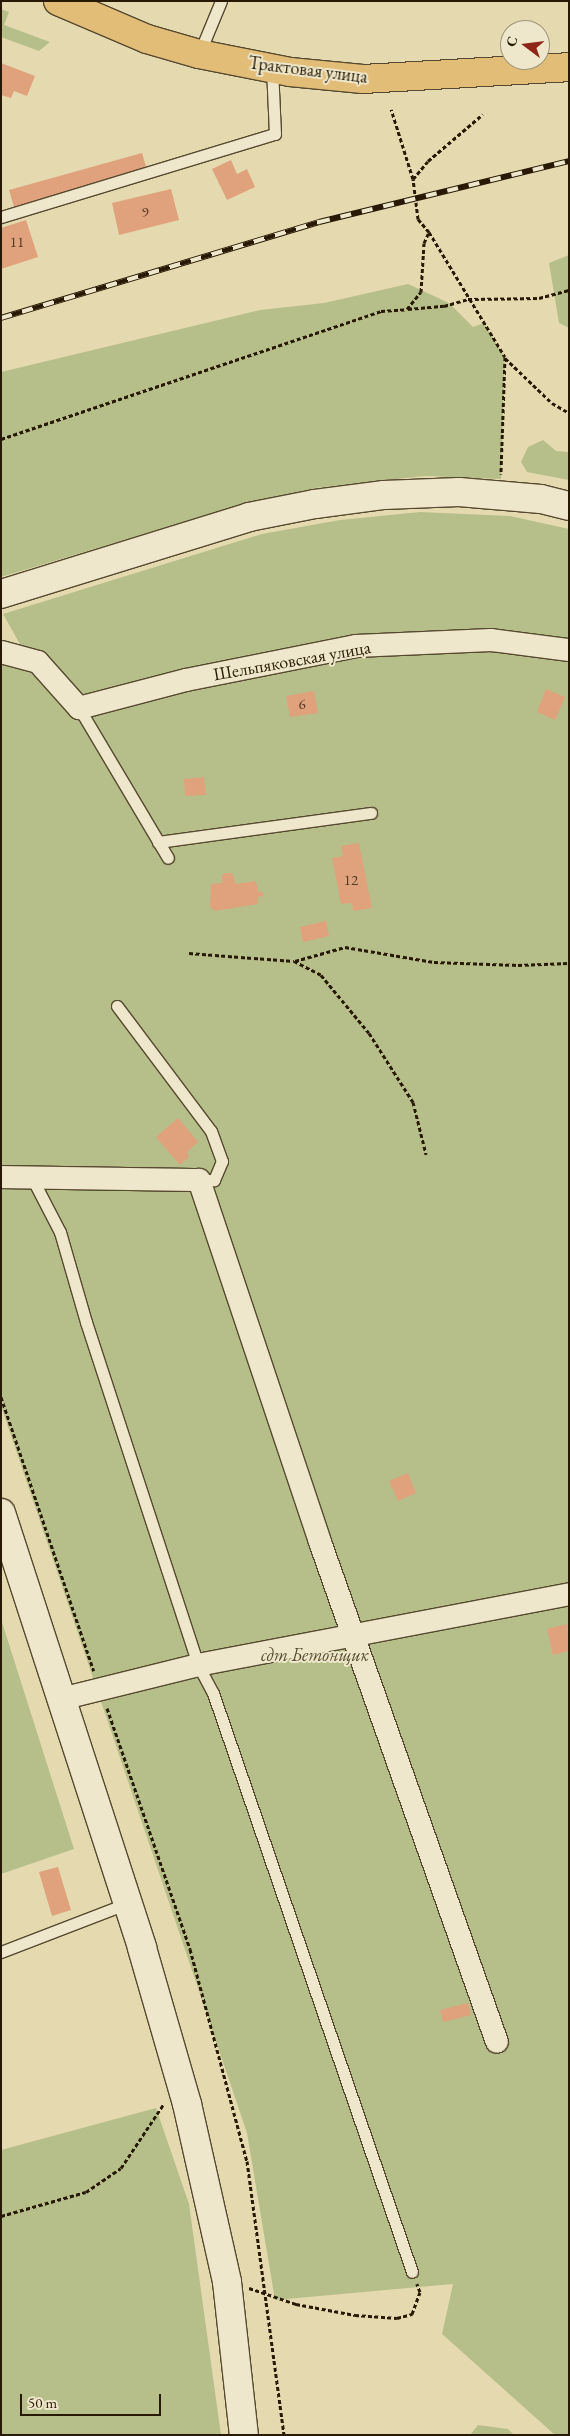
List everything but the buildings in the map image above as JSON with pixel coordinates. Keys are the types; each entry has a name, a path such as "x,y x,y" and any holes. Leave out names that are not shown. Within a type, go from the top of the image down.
{"main road":[{"name":"Трактовая улица","path":"58,1 147,39 199,54 272,68 363,79 569,67"},
{"path":"1,594 248,517 384,495 459,492 502,494 569,506"},
{"path":"1,1513 128,1903 179,2076 226,2282 244,2435"}],"street":[{"name":"Шельпяковская улица","path":"79,708 186,680 356,646 490,640 569,650"},
{"path":"1,652 38,662 79,708"},
{"path":"1,1177 200,1180 353,1633 497,2042"},
{"path":"61,1698 198,1664 353,1633 569,1594"}],"lane":[{"path":"199,54 221,1"},
{"path":"1,217 275,134 272,68"},
{"path":"79,708 168,858"},
{"path":"158,842 370,814"},
{"path":"117,1006 211,1131 222,1162 214,1180 200,1180"},
{"path":"32,1178 60,1232 86,1322 198,1664 213,1693 412,2272"},
{"path":"1,1952 128,1903"}],"path":[{"path":"391,109 413,178 418,218 459,278 468,299 505,358 552,403 569,413"},
{"path":"413,178 428,161 483,114"},
{"path":"407,309 421,292 424,243 428,232"},
{"path":"1,438 381,311 444,306 468,299 538,298 569,290"},
{"path":"502,494 500,446 505,358"},
{"path":"189,953 294,961 344,947 434,962 518,965 569,963"},
{"path":"294,961 321,975 369,1033 413,1102 426,1154"},
{"path":"1,1397 190,1949 247,2161 284,2435"},
{"path":"1,2216 86,2192 121,2168 148,2131 179,2076"},
{"path":"226,2282 265,2292 296,2304 355,2315 397,2318 412,2314 418,2301 420,2292 412,2272"}],"green space":[{"path":"1,9 9,12 4,25 50,42 39,51 1,37"},
{"path":"569,255 569,328 559,323 549,263"},
{"path":"408,284 449,303 473,327 484,323 505,357 501,479 425,476 315,488 194,519 1,577 1,372 260,310 324,303"},
{"path":"543,440 556,451 569,452 569,480 527,472 521,462 528,447"},
{"name":"сдт Бетонщик","path":"420,512 510,516 569,529 569,2435 555,2435 442,2334 453,2284 275,2300 247,2133 1,1406 1,661 30,662 3,614 262,534 340,520"},
{"path":"1,1619 74,1849 1,1874"},
{"path":"156,2108 189,2204 221,2435 1,2435 1,2150"},
{"path":"478,2425 508,2429 514,2435 470,2435"}],"railway":[{"path":"1,318 319,222 569,161"}]}
